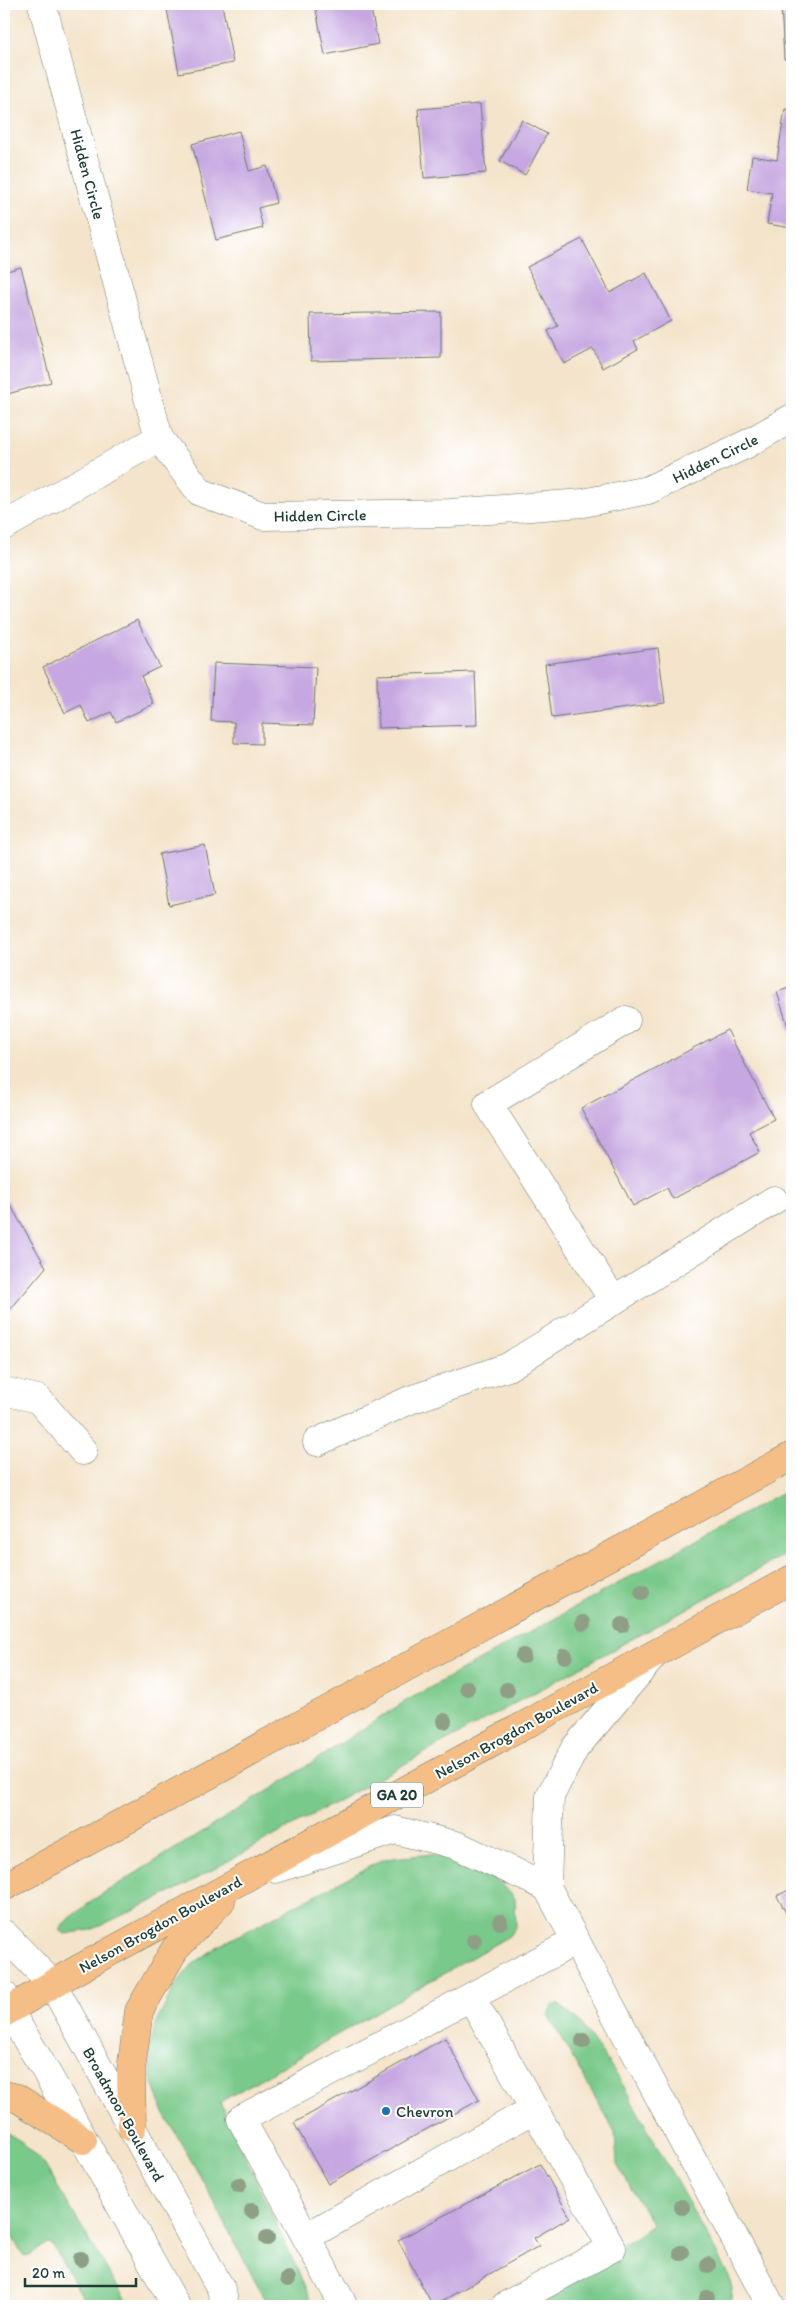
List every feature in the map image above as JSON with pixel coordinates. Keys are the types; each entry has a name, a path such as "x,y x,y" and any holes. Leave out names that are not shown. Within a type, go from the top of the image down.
{"highway":[{"path":"4,1887 792,1456"},
{"name":"Nelson Brogdon Boulevard","path":"5,2007 53,1985 792,1579"},
{"path":"132,2128 131,2070 139,2011 175,1949 239,1882"},
{"path":"4,2095 17,2098 83,2140"}],"street":[{"name":"Hidden Circle","path":"42,4 158,438 200,492 263,516 450,513 583,503 648,490 747,444 792,418"},
{"path":"4,526 158,438"},
{"path":"613,1300 488,1104 626,1020"},
{"path":"317,1442 410,1400 508,1367 774,1200"},
{"path":"4,1394 8,1392 38,1399 83,1450"},
{"path":"654,1654 575,1748 550,1796 547,1887 771,2306"},
{"path":"239,1882 395,1830 456,1845 547,1887"},
{"name":"Broadmoor Boulevard","path":"4,1934 53,1985 221,2289 225,2306"},
{"path":"344,2306 241,2119 576,1941"},
{"path":"471,1997 612,2248 505,2306"},
{"path":"5,2007 44,2068 176,2306"},
{"path":"306,2238 534,2109"}],"green space":[{"path":"792,1487 792,1551 174,1891 91,1930 65,1934 60,1930 63,1924 94,1899 273,1788 404,1702"},
{"path":"431,1854 456,1860 477,1868 496,1880 515,1898 516,1926 509,1936 220,2102 314,2306 268,2306 204,2183 164,2113 151,2078 150,2048 155,2025 176,1984 192,1965 218,1946 384,1859"},
{"path":"558,2004 580,2023 618,2076 729,2276 732,2289 730,2306 530,2306 653,2225 617,2165 615,2132 548,2015 551,2007"},
{"path":"4,2131 22,2142 44,2164 129,2306 88,2306 51,2243 24,2257 8,2230 4,2232"}],"building":[{"path":"166,4 222,4 233,63 179,73"},
{"path":"370,4 378,44 325,55 315,5"},
{"path":"781,4 792,4 792,59 784,59"},
{"path":"480,104 486,173 424,178 418,109"},
{"path":"785,109 792,110 792,228 767,224 772,193 747,189 752,156 777,160"},
{"path":"522,120 547,134 525,175 500,161"},
{"path":"239,131 249,171 267,166 276,203 258,208 263,228 216,240 192,144"},
{"path":"582,239 610,293 646,273 671,321 634,341 638,349 603,368 593,349 564,364 548,331 558,326 527,267"},
{"path":"21,267 51,382 4,395 4,272"},
{"path":"441,312 441,358 311,361 310,314"},
{"path":"137,620 160,667 141,676 154,704 116,722 111,712 89,723 81,705 65,713 43,667"},
{"path":"658,648 665,703 552,718 545,664"},
{"path":"214,663 316,667 313,725 262,723 262,744 234,743 234,722 211,721"},
{"path":"475,672 477,725 378,728 377,675"},
{"path":"205,845 215,895 169,905 159,854"},
{"path":"792,987 792,1039 777,992"},
{"path":"727,1030 774,1119 749,1132 760,1152 673,1199 667,1188 633,1206 581,1108"},
{"path":"4,1199 8,1201 46,1267 4,1317"},
{"path":"792,1888 792,1924 777,1896"},
{"name":"Chevron","path":"445,2038 479,2100 328,2184 294,2123"},
{"path":"540,2164 570,2217 534,2238 539,2246 433,2306 398,2240"}],"place":[{"name":"Chevron","path":"386,2111"}]}
